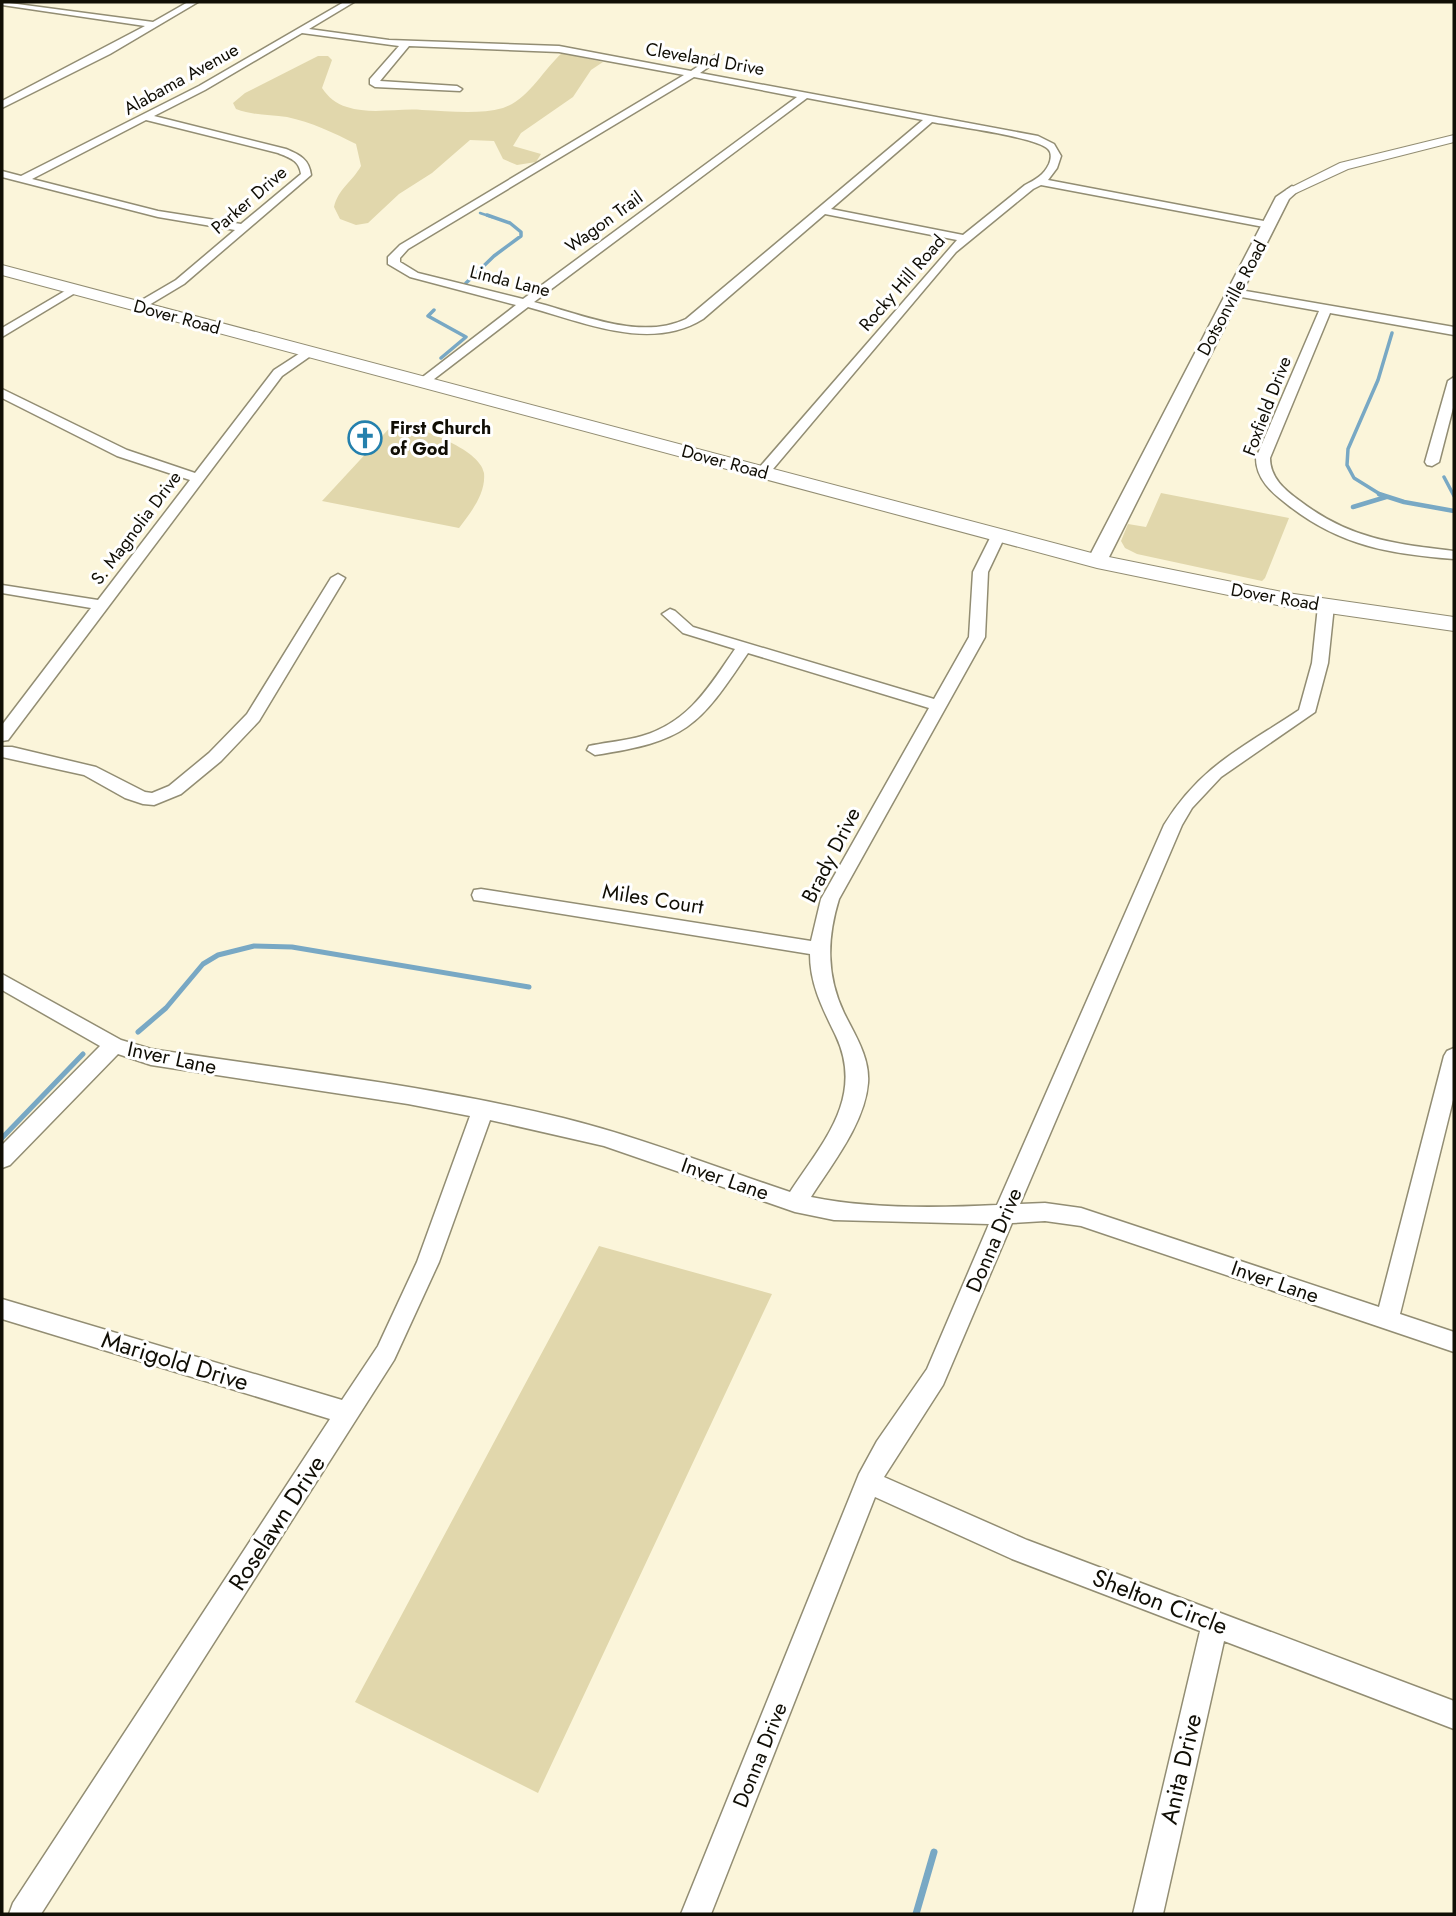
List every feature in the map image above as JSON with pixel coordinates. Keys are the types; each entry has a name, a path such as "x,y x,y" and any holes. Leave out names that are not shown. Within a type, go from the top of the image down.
{"main road":[{"name":"Dotsonville Road","path":"1097,561 1283,197 1292,190"},
{"name":"Dover Road","path":"2,270 1097,561 1207,585 1326,606 1454,624"}],"street":[{"path":"2,2 154,25"},
{"path":"2,105 194,2"},
{"name":"Alabama Avenue","path":"23,179 145,117 303,31 350,2"},
{"name":"Cleveland Drive","path":"303,31 406,44 548,47 1049,142 1057,155 1040,183"},
{"path":"406,44 375,79 375,85 457,89"},
{"name":"Linda Lane","path":"717,57 678,85 408,244 393,258 394,264 414,275 635,330 659,332 679,327 699,316 931,118"},
{"name":"Wagon Trail","path":"425,382 807,94"},
{"name":"Parker Drive","path":"139,307 180,282 306,175 305,165 297,157 282,151 145,117"},
{"name":"Dotsonville Road","path":"1292,190 1344,166 1454,138"},
{"path":"2,174 158,214 244,228"},
{"path":"1040,183 1269,225"},
{"name":"Rocky Hill Road","path":"763,472 952,250 1012,199 1040,183"},
{"path":"822,210 966,239"},
{"path":"2,333 74,290"},
{"path":"1234,293 1454,331"},
{"name":"Foxfield Drive","path":"1326,309 1263,458 1265,474 1277,489 1306,514 1334,531 1377,546 1454,555"},
{"name":"S. Magnolia Drive","path":"2,736 278,373 308,352"},
{"path":"1432,461 1454,381"},
{"path":"2,393 121,453 198,478"},
{"name":"Brady Drive","path":"795,1203 849,1113 856,1094 858,1066 850,1040 828,999 819,964 818,949 830,899 977,636 982,618 979,584 981,571 999,534"},
{"path":"2,752 23,754 90,771 131,794 154,799 175,790 240,733 267,697 338,578"},
{"path":"2,589 102,605"},
{"name":"Donna Drive","path":"696,1914 868,1482 886,1449 935,1377 957,1330 1180,811 1189,797 1214,773 1307,712 1320,663 1326,606"},
{"path":"670,614 688,630 938,705"},
{"path":"595,750 649,739 682,724 701,708 744,647"},
{"name":"Miles Court","path":"481,895 818,949"},
{"name":"Inver Lane","path":"2,981 114,1045 179,1063 408,1096 484,1110 606,1138 795,1203 834,1211 962,1216 1045,1212 1081,1217 1454,1342"},
{"path":"2,1159 114,1045"},
{"path":"1387,1320 1454,1056"},
{"name":"Roselawn Drive","path":"24,1914 386,1353 449,1208 484,1110"},
{"name":"Marigold Drive","path":"2,1309 348,1413"},
{"name":"Shelton Circle","path":"868,1482 1021,1550 1454,1715"},
{"name":"Anita Drive","path":"1148,1914 1215,1623"}],"shaded area":[{"path":"562,53 603,62 591,70 573,97 521,133 513,146 541,154 536,162 517,165 503,159 494,141 470,140 432,173 399,194 368,223 356,225 340,219 334,207 339,195 361,166 356,144 305,122 236,109 233,103 245,93 318,56 328,56 332,60 322,88 333,100 347,107 375,111 493,110 512,104 520,98"},
{"path":"396,421 460,447 480,464 484,473 483,488 459,528 322,501"},
{"path":"1161,493 1289,518 1265,578 1262,581 1137,554 1125,548 1121,541 1128,524 1146,527"},
{"path":"599,1246 772,1294 538,1793 355,1702"}],"waterway":[{"path":"480,213 492,217"},
{"path":"466,283 494,256 521,236 521,232 510,223 487,215"},
{"path":"434,310 428,316 466,337 441,358"},
{"path":"1381,495 1354,478 1347,465 1348,449 1378,380 1392,333"},
{"path":"1444,477 1454,496"},
{"path":"1381,495 1404,502 1454,511"},
{"path":"1353,507 1386,497"},
{"path":"138,1032 166,1008 203,964 218,955 254,946 292,947 529,987"},
{"path":"2,1138 83,1054"},
{"path":"916,1914 934,1852"}],"place":[{"name":"First Church of God","path":"365,438"}]}
